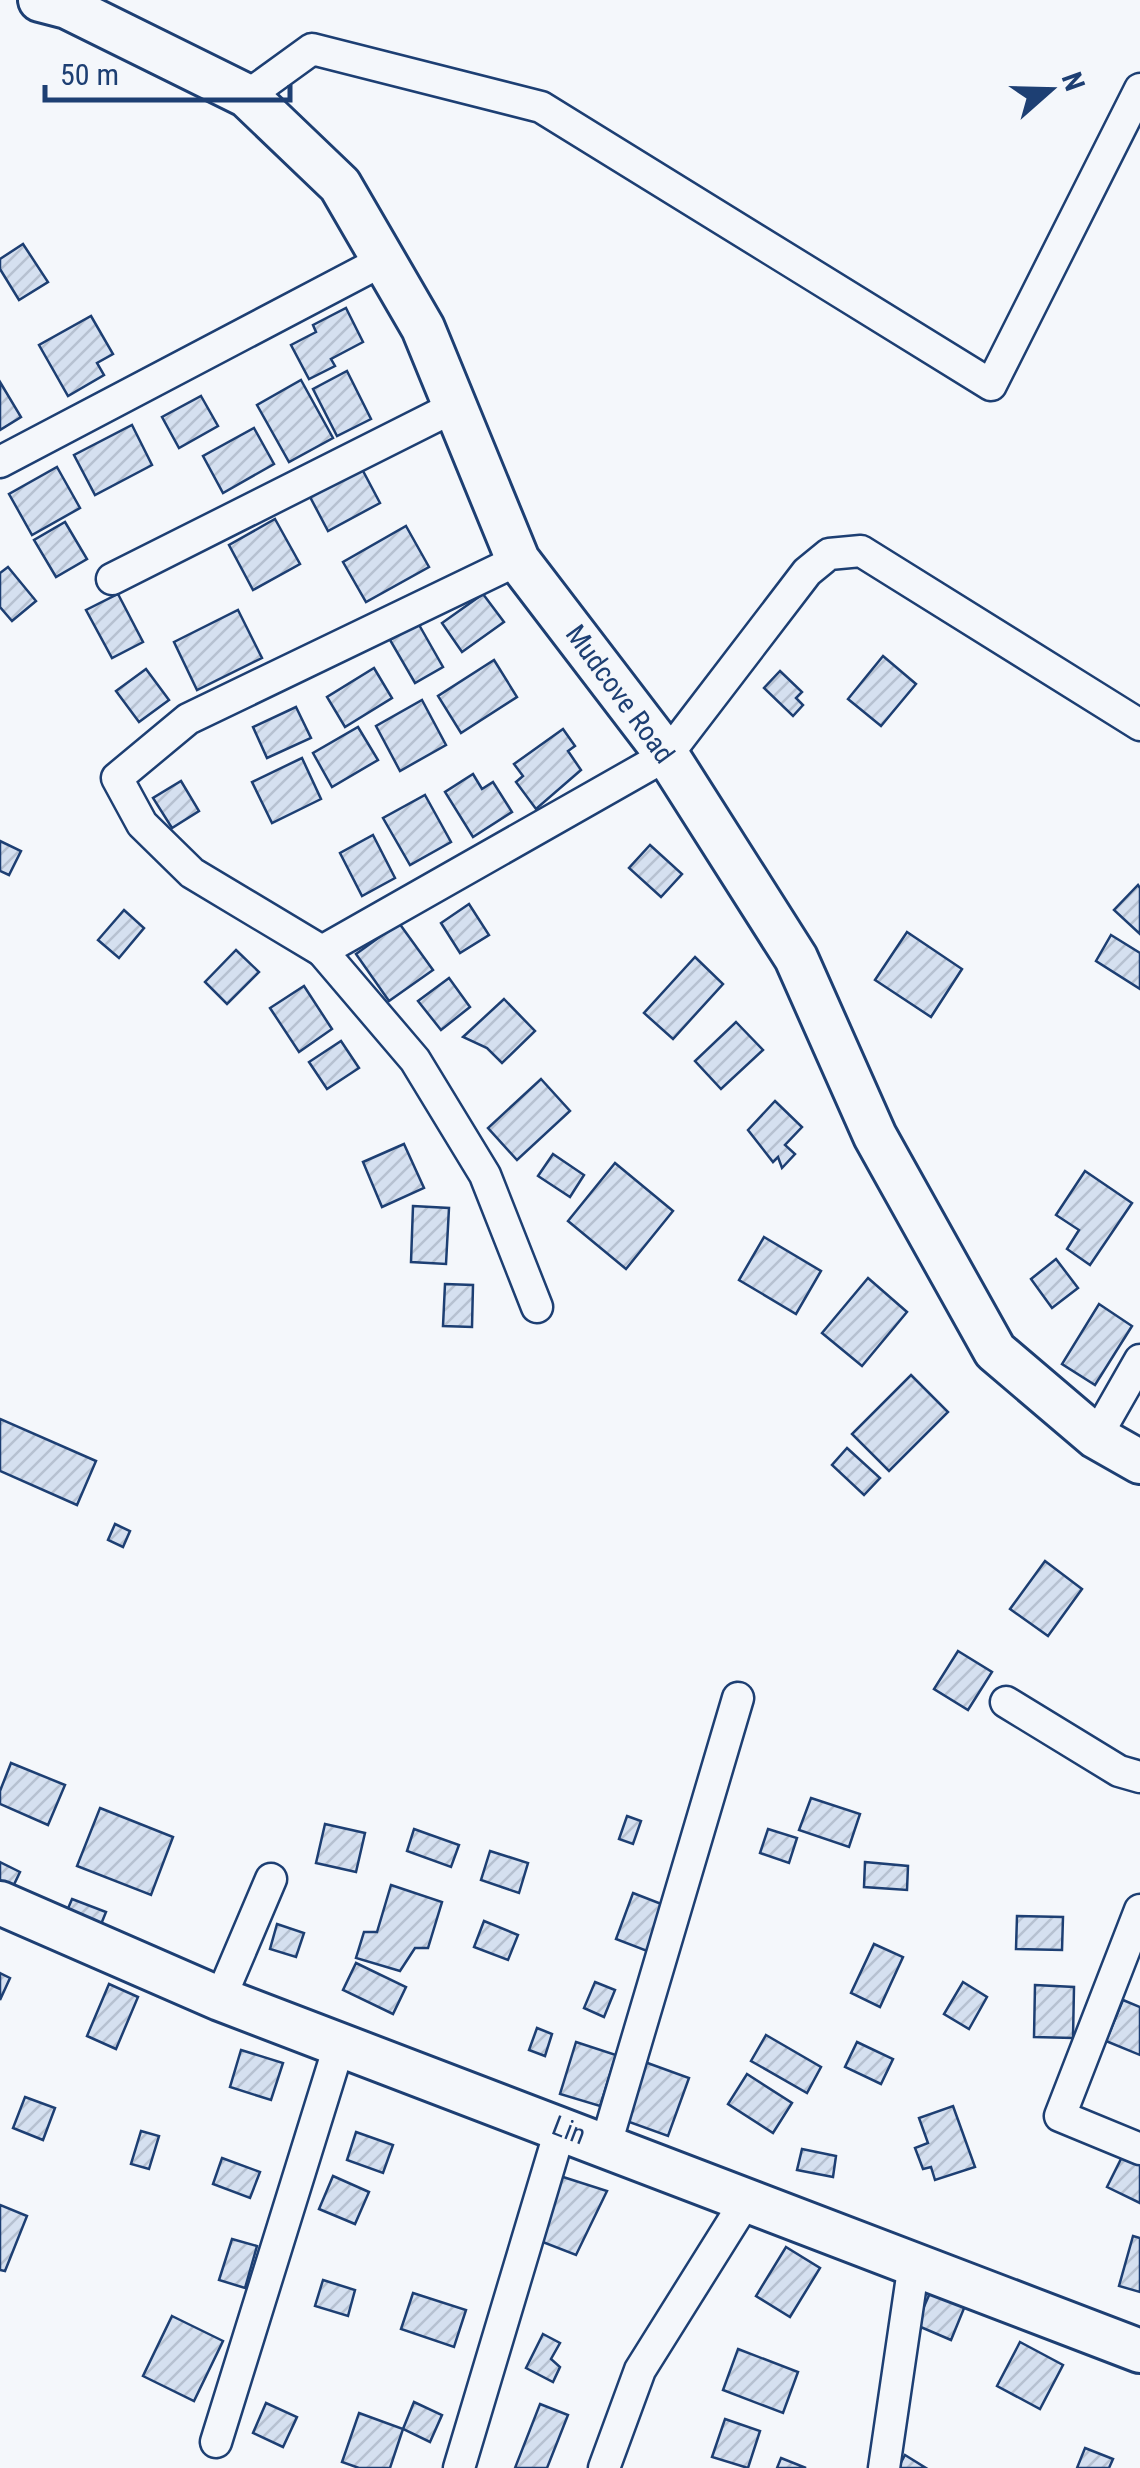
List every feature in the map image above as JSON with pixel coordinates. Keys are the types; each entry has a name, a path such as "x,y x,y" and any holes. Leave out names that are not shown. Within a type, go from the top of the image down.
{"street":[{"name":"Mudcove Road","path":"40,0 67,7 248,96 340,185 424,328 518,560 667,755 796,958 874,1136 995,1351 1096,1437 1140,1462"},
{"path":"248,96 312,49 541,108 991,385 1140,89"},
{"path":"0,462 384,260"},
{"path":"112,579 456,406"},
{"path":"322,950 667,755 807,572 829,554 861,552 1140,724"},
{"path":"518,560 188,719 117,778 142,824 192,874 322,950 415,1060 484,1175 537,1307"},
{"path":"1096,1437 1140,1360"},
{"path":"606,2144 738,1698"},
{"path":"1006,1702 1118,1771 1140,1777"},
{"path":"220,1999 271,1879"},
{"name":"Lin","path":"0,1903 220,1999 561,2126 1140,2351"},
{"path":"1140,1910 1060,2116 1140,2149"},
{"path":"216,2442 340,2043"},
{"path":"459,2468 561,2126"},
{"path":"604,2468 640,2370 747,2199"},
{"path":"884,2468 914,2264"}],"building":[{"path":"23,244 48,282 19,300 0,269 0,259"},
{"path":"346,308 363,342 331,359 335,366 309,379 291,345 316,332 313,325"},
{"path":"91,316 113,354 97,363 104,375 68,396 39,345"},
{"path":"347,371 371,419 337,436 313,389"},
{"path":"301,380 333,438 289,462 257,405"},
{"path":"0,382 21,417 0,430"},
{"path":"201,396 218,426 179,448 162,417"},
{"path":"132,425 152,465 95,495 74,455"},
{"path":"254,428 274,464 223,493 203,456"},
{"path":"57,467 80,508 32,535 9,494"},
{"path":"362,469 380,503 328,531 309,495"},
{"path":"275,519 300,564 253,590 229,545"},
{"path":"65,522 87,559 56,577 34,540"},
{"path":"406,526 429,567 366,602 343,562"},
{"path":"8,567 36,601 12,621 0,607 0,573"},
{"path":"118,594 143,642 112,658 86,610"},
{"path":"483,594 504,622 462,652 442,623"},
{"path":"238,610 262,658 197,690 174,642"},
{"path":"418,623 443,667 415,683 390,640"},
{"path":"883,656 916,684 881,726 848,699"},
{"path":"494,660 517,697 461,733 438,696"},
{"path":"374,668 392,698 345,727 327,697"},
{"path":"146,669 169,700 139,722 116,691"},
{"path":"780,671 802,692 796,698 803,705 793,716 764,688"},
{"path":"422,700 446,745 400,771 376,726"},
{"path":"296,707 311,738 267,758 253,727"},
{"path":"358,727 378,760 332,787 313,753"},
{"path":"563,729 575,746 568,751 581,770 536,809 516,782 523,776 514,764"},
{"path":"302,758 321,799 272,823 252,782"},
{"path":"473,774 482,789 493,782 512,812 473,837 445,792"},
{"path":"181,781 199,811 172,828 153,798"},
{"path":"425,795 451,842 410,865 383,818"},
{"path":"373,835 395,878 362,896 340,853"},
{"path":"0,841 21,851 9,875 0,871"},
{"path":"650,845 682,874 661,897 629,868"},
{"path":"1138,885 1140,888 1140,934 1114,910"},
{"path":"469,904 489,935 460,953 441,923"},
{"path":"124,910 144,928 119,958 98,940"},
{"path":"399,923 433,970 389,1001 356,954"},
{"path":"907,932 962,969 931,1017 875,980"},
{"path":"1111,935 1140,953 1140,989 1096,961"},
{"path":"236,950 259,972 227,1004 205,982"},
{"path":"695,957 723,984 673,1039 644,1013"},
{"path":"449,978 470,1007 441,1030 418,1001"},
{"path":"304,986 332,1029 299,1052 270,1008"},
{"path":"504,999 535,1031 502,1063 487,1048 463,1037"},
{"path":"736,1022 763,1050 721,1089 695,1061"},
{"path":"341,1041 359,1068 327,1089 309,1062"},
{"path":"541,1079 570,1111 517,1160 488,1128"},
{"path":"775,1101 802,1127 785,1145 795,1154 782,1168 778,1157 773,1162 748,1130"},
{"path":"404,1144 424,1188 382,1207 363,1162"},
{"path":"553,1154 584,1175 570,1197 538,1176"},
{"path":"615,1163 673,1211 626,1269 568,1221"},
{"path":"1085,1171 1132,1203 1090,1265 1067,1249 1079,1230 1056,1215"},
{"path":"413,1206 449,1208 446,1264 411,1262"},
{"path":"764,1237 821,1271 796,1314 739,1280"},
{"path":"1056,1259 1078,1288 1052,1308 1031,1279"},
{"path":"868,1278 907,1312 862,1366 822,1333"},
{"path":"445,1284 473,1285 472,1327 443,1326"},
{"path":"1099,1304 1132,1326 1095,1385 1062,1364"},
{"path":"911,1375 948,1412 889,1471 852,1434"},
{"path":"0,1419 96,1461 77,1505 0,1471"},
{"path":"847,1448 880,1478 864,1495 832,1465"},
{"path":"115,1524 130,1531 123,1547 108,1540"},
{"path":"1045,1561 1082,1589 1048,1636 1010,1609"},
{"path":"958,1651 992,1672 968,1710 934,1689"},
{"path":"11,1763 65,1785 48,1825 0,1804 0,1791"},
{"path":"811,1798 860,1814 849,1847 799,1830"},
{"path":"100,1808 173,1837 151,1895 77,1866"},
{"path":"627,1816 641,1821 633,1844 619,1839"},
{"path":"325,1824 365,1833 356,1872 316,1863"},
{"path":"414,1829 459,1845 451,1867 407,1851"},
{"path":"768,1829 797,1838 789,1863 760,1853"},
{"path":"490,1851 528,1863 519,1893 481,1880"},
{"path":"0,1862 20,1872 8,1897 0,1893"},
{"path":"865,1862 908,1866 907,1890 864,1887"},
{"path":"391,1885 442,1902 428,1948 415,1948 400,1971 356,1958 364,1932 377,1932"},
{"path":"633,1893 664,1905 647,1951 616,1939"},
{"path":"72,1899 106,1912 95,1939 61,1925"},
{"path":"1017,1916 1063,1917 1062,1950 1016,1949"},
{"path":"484,1921 518,1935 508,1960 474,1947"},
{"path":"277,1924 304,1933 296,1957 270,1949"},
{"path":"874,1944 903,1957 880,2007 851,1993"},
{"path":"356,1963 406,1987 393,2014 343,1990"},
{"path":"0,1973 10,1978 0,2000"},
{"path":"595,1982 615,1990 604,2017 584,2008"},
{"path":"963,1982 987,1997 969,2029 944,2014"},
{"path":"109,1984 138,1997 116,2049 87,2036"},
{"path":"1035,1985 1074,1987 1073,2038 1034,2037"},
{"path":"1123,2000 1140,2007 1140,2055 1106,2041"},
{"path":"537,2028 552,2034 545,2056 529,2050"},
{"path":"766,2035 821,2067 807,2093 751,2061"},
{"path":"576,2042 616,2055 600,2106 560,2094"},
{"path":"857,2042 893,2059 881,2084 845,2067"},
{"path":"241,2050 283,2063 271,2100 230,2087"},
{"path":"642,2061 689,2078 668,2136 621,2119"},
{"path":"747,2074 792,2103 773,2133 728,2104"},
{"path":"25,2097 55,2108 43,2140 13,2128"},
{"path":"953,2106 975,2167 935,2180 931,2167 923,2169 915,2148 928,2143 919,2118"},
{"path":"141,2131 159,2136 149,2169 131,2164"},
{"path":"356,2132 393,2145 383,2173 347,2160"},
{"path":"802,2149 836,2156 833,2177 797,2170"},
{"path":"1125,2151 1140,2158 1140,2203 1107,2187"},
{"path":"222,2158 260,2172 250,2198 213,2184"},
{"path":"333,2176 369,2192 355,2224 319,2209"},
{"path":"560,2176 607,2191 576,2255 535,2239"},
{"path":"0,2205 27,2216 5,2271 0,2270"},
{"path":"1133,2236 1140,2238 1140,2292 1119,2286"},
{"path":"232,2239 257,2246 245,2288 219,2280"},
{"path":"786,2247 820,2268 790,2317 756,2296"},
{"path":"323,2280 355,2290 348,2316 315,2306"},
{"path":"933,2286 967,2301 951,2340 916,2325"},
{"path":"413,2293 466,2310 454,2347 401,2329"},
{"path":"172,2316 223,2341 194,2401 143,2376"},
{"path":"543,2334 560,2343 551,2359 560,2367 553,2382 526,2368"},
{"path":"1020,2342 1063,2365 1040,2409 997,2386"},
{"path":"738,2349 798,2372 783,2413 723,2390"},
{"path":"414,2402 442,2415 430,2442 403,2429"},
{"path":"266,2403 297,2417 283,2447 253,2433"},
{"path":"540,2404 568,2415 547,2468 515,2468"},
{"path":"359,2413 403,2429 390,2468 359,2468 342,2462"},
{"path":"725,2419 760,2431 748,2468 712,2457"},
{"path":"1085,2448 1113,2459 1109,2468 1077,2468"},
{"path":"905,2455 926,2468 898,2468"},
{"path":"781,2458 806,2468 777,2468"}]}
